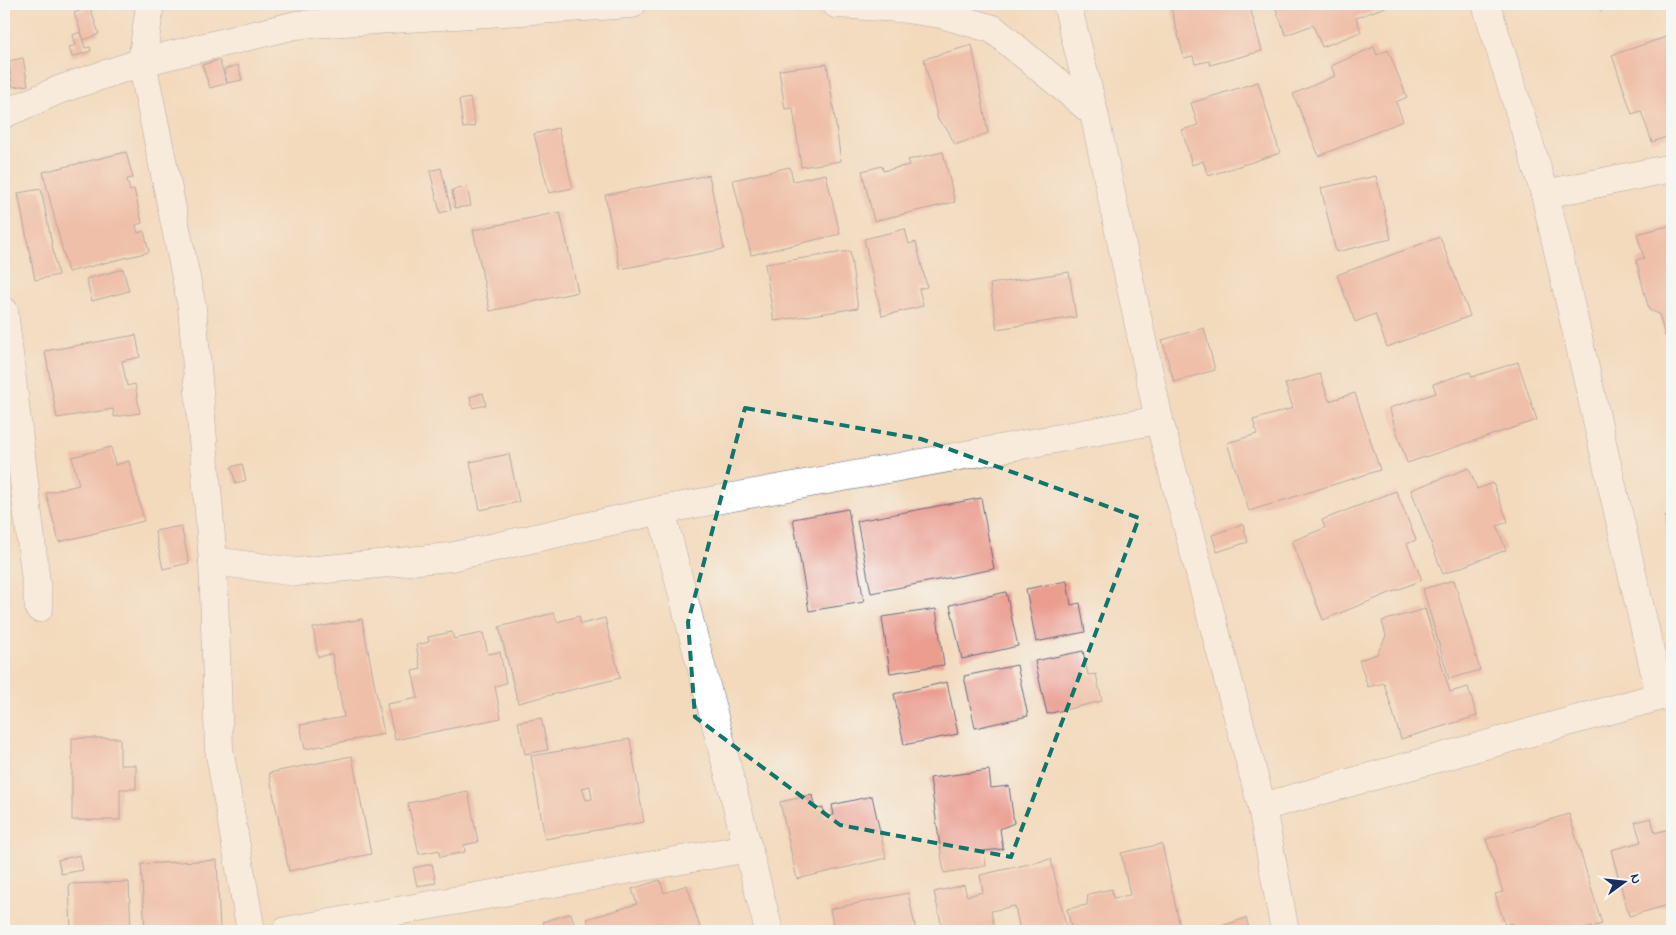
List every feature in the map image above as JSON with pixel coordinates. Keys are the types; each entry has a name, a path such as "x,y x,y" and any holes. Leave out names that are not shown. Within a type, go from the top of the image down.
{"street":[{"path":"150,4 142,62 192,307 213,561 219,749 251,931"},
{"path":"4,114 61,88 142,62 296,25 532,6 632,4"},
{"path":"836,4 898,8 941,14 993,30 1094,113"},
{"path":"1068,4 1094,113 1159,420 1262,807 1285,931"},
{"path":"1262,807 1666,694 1545,194 1486,4"},
{"path":"1545,194 1672,168"},
{"path":"4,311 39,608"},
{"path":"213,561 296,572 450,557 660,510 1159,420"},
{"path":"660,510 769,931"},
{"path":"286,931 748,848"}],"highlighted area":[{"path":"745,408 921,439 1139,518 1089,646 1011,857 840,825 695,717 688,622"}],"building":[{"path":"1170,4 1249,4 1262,51 1210,65 1209,61 1195,64 1193,56 1184,58"},
{"path":"1274,4 1393,4 1356,18 1361,32 1322,47 1313,25 1286,35"},
{"path":"1597,4 1615,4 1601,11"},
{"path":"90,7 99,34 84,40 74,13"},
{"path":"80,32 85,48 90,47 91,51 72,57 69,47 76,45 73,35"},
{"path":"1672,35 1672,135 1652,142 1641,111 1632,114 1612,55"},
{"path":"972,45 988,133 955,145 948,130 938,120 924,59"},
{"path":"1374,47 1377,55 1388,50 1407,97 1396,102 1403,121 1319,156 1293,94 1335,76 1331,66"},
{"path":"23,58 28,85 13,87 8,61"},
{"path":"219,60 227,83 210,88 202,65"},
{"path":"827,64 841,161 801,167 793,108 785,109 779,70"},
{"path":"238,65 242,80 227,83 224,69"},
{"path":"1258,82 1280,153 1208,176 1203,161 1192,165 1182,130 1198,125 1191,103"},
{"path":"470,98 475,126 463,128 459,100"},
{"path":"558,128 573,188 549,193 534,134"},
{"path":"126,152 133,178 127,179 130,191 134,189 142,223 136,225 138,233 144,231 149,252 68,272 43,172"},
{"path":"943,152 955,202 874,221 862,171 882,166 883,171 909,165 908,160"},
{"path":"790,167 793,181 826,174 840,234 751,255 733,180"},
{"path":"441,168 451,210 440,213 430,171"},
{"path":"709,175 724,249 620,269 605,195"},
{"path":"1376,176 1391,239 1336,252 1321,188"},
{"path":"467,187 471,206 455,208 452,190"},
{"path":"41,189 58,275 35,280 18,193"},
{"path":"560,212 578,292 490,311 473,230"},
{"path":"1672,225 1672,334 1665,336 1659,314 1649,310 1636,260 1644,258 1637,234"},
{"path":"905,229 909,244 916,242 927,287 919,289 923,306 882,316 864,239"},
{"path":"1440,237 1470,316 1387,347 1375,314 1355,322 1337,275"},
{"path":"850,251 858,308 774,321 765,264"},
{"path":"123,269 129,291 92,301 86,279"},
{"path":"1069,272 1076,317 997,329 990,284"},
{"path":"1204,328 1215,370 1174,382 1162,340"},
{"path":"136,335 140,357 122,361 127,386 135,384 140,413 114,417 113,409 57,418 45,351"},
{"path":"1518,362 1537,420 1407,463 1389,408 1436,393 1433,384 1470,372 1472,377"},
{"path":"1320,374 1329,401 1355,393 1380,470 1249,511 1227,443 1257,434 1253,420 1293,408 1285,384"},
{"path":"483,393 486,405 473,408 470,397"},
{"path":"111,447 115,465 129,461 144,521 59,542 46,493 79,485 72,457"},
{"path":"509,454 519,502 480,510 470,462"},
{"path":"242,464 246,480 236,484 231,467"},
{"path":"1469,468 1477,489 1493,483 1508,522 1497,526 1506,550 1443,574 1411,490"},
{"path":"1396,491 1416,540 1407,544 1422,580 1323,620 1292,541 1325,528 1322,520"},
{"path":"981,498 994,569 871,593 857,521"},
{"path":"848,509 864,602 809,611 793,519"},
{"path":"1672,515 1672,566 1671,566 1665,516"},
{"path":"1243,524 1248,542 1217,552 1212,535"},
{"path":"181,526 189,563 163,569 155,531"},
{"path":"1454,580 1480,670 1449,679 1423,589"},
{"path":"1067,581 1071,605 1080,603 1085,632 1036,642 1026,589"},
{"path":"1006,592 1018,646 962,659 950,605"},
{"path":"936,609 944,665 890,673 882,617"},
{"path":"1425,609 1450,692 1468,687 1477,716 1401,739 1384,683 1368,687 1359,660 1377,654 1386,636 1382,621"},
{"path":"554,613 557,622 579,616 581,624 605,618 620,678 518,703 499,627"},
{"path":"362,619 384,734 305,749 300,725 344,717 332,654 318,657 313,628"},
{"path":"452,632 454,639 483,633 488,654 500,652 506,683 495,686 501,718 395,740 387,704 418,698 412,671 421,669 416,645 429,642 428,637"},
{"path":"1083,651 1088,675 1096,674 1102,701 1047,714 1035,661"},
{"path":"1017,665 1028,716 975,728 964,676"},
{"path":"947,682 958,734 904,745 894,694"},
{"path":"541,718 548,750 525,754 518,722"},
{"path":"72,738 120,738 120,765 136,765 136,789 120,789 120,820 72,820"},
{"path":"630,739 644,822 545,839 531,756","holes":["590,786 592,799 586,800 582,788"]},
{"path":"352,756 371,854 289,871 269,773"},
{"path":"989,770 991,788 1009,786 1014,823 1000,829 1003,849 984,851 986,866 944,873 930,778"},
{"path":"468,791 478,842 464,845 465,852 440,857 439,850 419,854 408,803"},
{"path":"812,795 815,809 823,808 825,817 834,815 832,805 872,796 886,858 797,879 780,802"},
{"path":"1569,814 1602,924 1578,931 1513,931 1511,923 1505,925 1495,894 1503,892 1486,839"},
{"path":"1651,818 1655,833 1672,828 1672,904 1629,916 1611,850 1641,842 1635,822"},
{"path":"1162,844 1181,931 1072,931 1067,909 1087,905 1088,894 1112,889 1113,898 1130,895 1121,853"},
{"path":"80,855 83,870 61,874 58,860"},
{"path":"1051,859 1067,931 1020,931 1015,906 991,911 995,931 943,931 934,892 964,885 967,896 983,892 980,875"},
{"path":"217,860 220,931 145,931 141,864"},
{"path":"432,864 436,883 417,886 413,868"},
{"path":"660,880 664,893 687,885 701,931 591,931 587,919 637,904 632,889"},
{"path":"129,882 131,931 71,931 69,884"},
{"path":"908,893 916,931 834,931 830,909"},
{"path":"571,913 576,931 546,931 543,922"},
{"path":"1246,918 1250,931 1217,931 1215,928"}]}
